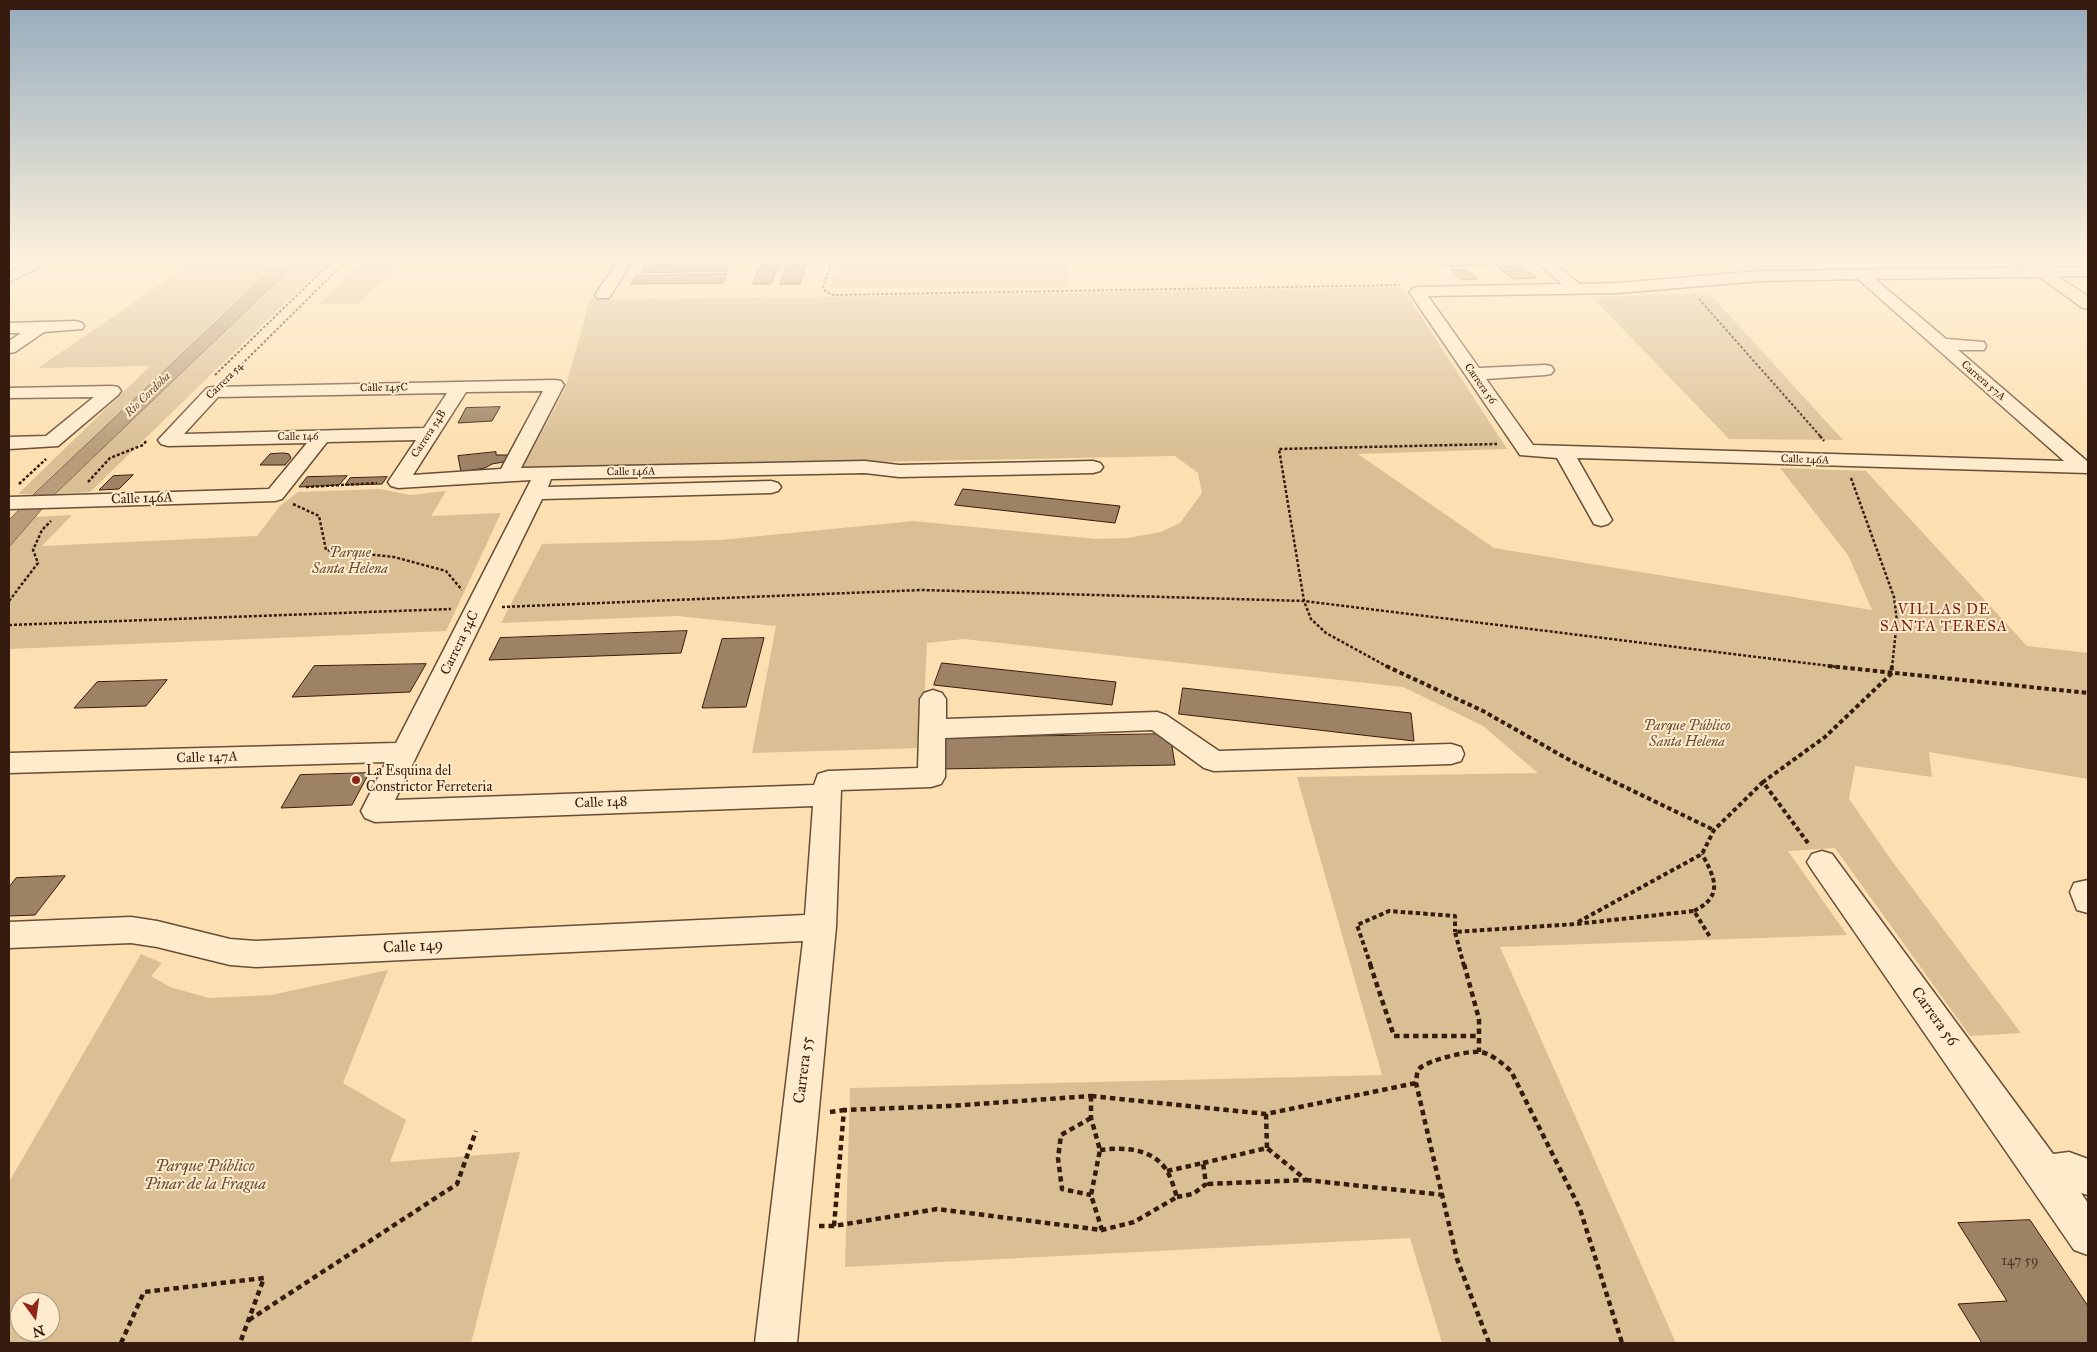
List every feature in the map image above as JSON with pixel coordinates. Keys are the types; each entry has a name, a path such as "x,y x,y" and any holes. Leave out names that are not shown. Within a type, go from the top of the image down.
{"street":[{"name":"Carrera 56","path":"1439,323 1524,447"},
{"name":"Carrera 57A","path":"1917,323 2083,468"},
{"path":"9,328 76,326"},
{"path":"9,348 40,327"},
{"path":"1941,344 1978,346"},
{"path":"1474,374 1545,370"},
{"name":"Calle 145C","path":"213,384 460,387 555,384 508,474"},
{"name":"Carrera 54","path":"159,439 213,384"},
{"name":"Carrera 54B","path":"398,482 460,387"},
{"path":"9,393 112,391 51,442 9,443"},
{"name":"Calle 146","path":"159,439 429,434"},
{"path":"277,492 322,436"},
{"name":"Calle 146A","path":"1524,447 1564,452 2083,468"},
{"path":"1564,452 1601,520"},
{"name":"Calle 146A","path":"398,482 508,474 539,484 865,467 918,471 1093,467"},
{"path":"539,484 770,487"},
{"name":"Carrera 54C","path":"375,811 539,484"},
{"name":"Calle 146A","path":"13,498 53,502 277,492"},
{"path":"826,796 828,781 931,777 934,699"},
{"path":"933,729 1157,721 1214,761 1450,754"},
{"name":"Calle 147A","path":"9,764 405,752"},
{"name":"Calle 148","path":"375,811 826,796"},
{"name":"Carrera 55","path":"776,1343 820,927 826,796"},
{"name":"Carrera 56","path":"1822,862 2088,1236"},
{"name":"Calle 149","path":"9,935 131,930 157,934 230,952 256,954 820,927"},
{"path":"2045,1173 2069,1170 2088,1177"}],"path":[{"path":"213,384 272,323"},
{"name":"Carrera 54","path":"213,384 279,323"},
{"path":"1576,924 1702,854 1714,830 1763,782 1825,737 1891,674 1897,621 1894,597 1856,488 1841,461 1721,323"},
{"path":"143,445 159,439"},
{"path":"13,498 58,447 51,442"},
{"path":"1524,447 1279,449 1304,602 1312,619 1326,633 1381,664 1483,711 1573,762 1714,830"},
{"path":"277,492 398,482"},
{"path":"277,492 319,516 326,550 394,557 446,571 477,608"},
{"path":"9,625 922,590 1304,602 1891,674 2088,693"},
{"path":"1763,782 1822,862"},
{"path":"1455,932 1576,924 1694,911 1707,906 1714,894 1713,879 1702,854"},
{"path":"1479,1036 1447,1035 1430,1038 1394,1036 1357,925 1389,911 1455,916 1455,932 1479,1019 1479,1036 1479,1052"},
{"path":"1694,911 1710,937"},
{"path":"1489,1343 1457,1259 1444,1196 1416,1083 1417,1073 1421,1067 1442,1059 1479,1052 1497,1060 1511,1071 1580,1209 1622,1343"},
{"path":"1416,1083 1266,1114 1091,1096 949,1106 844,1110 834,1226 937,1209 1102,1230 1134,1222 1177,1197 1193,1194 1206,1184 1306,1180 1444,1196"},
{"path":"1091,1096 1091,1118 1100,1150 1091,1196 1102,1230"},
{"path":"1266,1114 1267,1148 1306,1180"},
{"path":"1091,1118 1061,1135 1058,1158 1062,1189 1091,1196"},
{"path":"249,1320 456,1184 476,1130"},
{"path":"1100,1150 1117,1147 1134,1148 1154,1157 1167,1171 1177,1197"},
{"path":"1167,1171 1267,1148"},
{"path":"1203,1163 1206,1184"},
{"path":"121,1343 144,1292 264,1278 240,1343"}],"green space":[{"path":"104,323 215,323 34,494 18,494 150,366 38,368"},
{"path":"233,323 264,323 90,492 55,494"},
{"name":"Parque Público Santa Helena","path":"583,323 1425,323 1507,449 1358,454 1494,548 1872,610 1848,555 1780,468 1866,471 2027,646 2088,653 2088,779 1929,752 1932,777 1855,766 1849,799 1892,861 2021,1033 1970,1036 1835,848 1788,851 1847,935 1500,947 1676,1343 1442,1343 1410,1238 845,1267 850,1088 1382,1075 1297,777 1538,773 1483,726 1403,687 964,639 927,643 922,748 752,753 776,626 677,616 501,623 542,544 720,540 913,521 1096,539 1128,538 1161,532 1180,523 1202,493 1198,473 1175,456 522,469 565,389"},
{"path":"1617,323 1736,323 1843,440 1729,439"},
{"name":"Parque Santa Helena","path":"380,489 410,495 446,491 431,516 501,513 446,631 9,649 9,547 35,517 72,515 42,546 257,536 280,506 298,492"},
{"name":"Parque Público Pinar de la Fragua","path":"141,954 162,963 151,976 170,987 209,998 271,995 388,970 343,1083 406,1120 390,1162 520,1152 471,1343 9,1343 9,1182"}],"water":[{"name":"Rio Cordoba","path":"215,323 233,323 55,494 9,547 9,520 34,494"}],"building":[{"path":"500,407 492,421 458,423 466,408"},
{"path":"496,452 496,455 512,455 509,461 461,472 458,456"},
{"path":"270,454 289,454 291,458 285,465 260,465"},
{"path":"133,475 119,489 99,490 113,476"},
{"path":"347,476 339,485 299,487 307,477"},
{"path":"387,477 382,484 345,485 350,478"},
{"path":"963,489 1120,506 1115,523 955,505"},
{"path":"687,631 681,653 489,660 500,638"},
{"path":"764,638 746,707 702,708 722,639"},
{"path":"942,663 1116,682 1112,705 934,685"},
{"path":"426,664 410,692 292,697 314,666"},
{"path":"167,680 146,706 74,708 97,682"},
{"path":"1183,688 1411,713 1414,741 1179,714"},
{"path":"1170,734 1175,765 940,769 942,738"},
{"path":"369,773 352,805 281,808 300,775"},
{"path":"65,876 35,915 9,916 9,887 16,878"},
{"path":"2030,1220 2088,1306 2088,1343 1982,1343 1958,1304 2007,1301 1958,1223"}],"place":[{"name":"La Esquina del Constrictor Ferreteria","path":"356,780"}],"district":[{"name":"VILLAS DE SANTA TERESA","path":"1944,618"}]}
